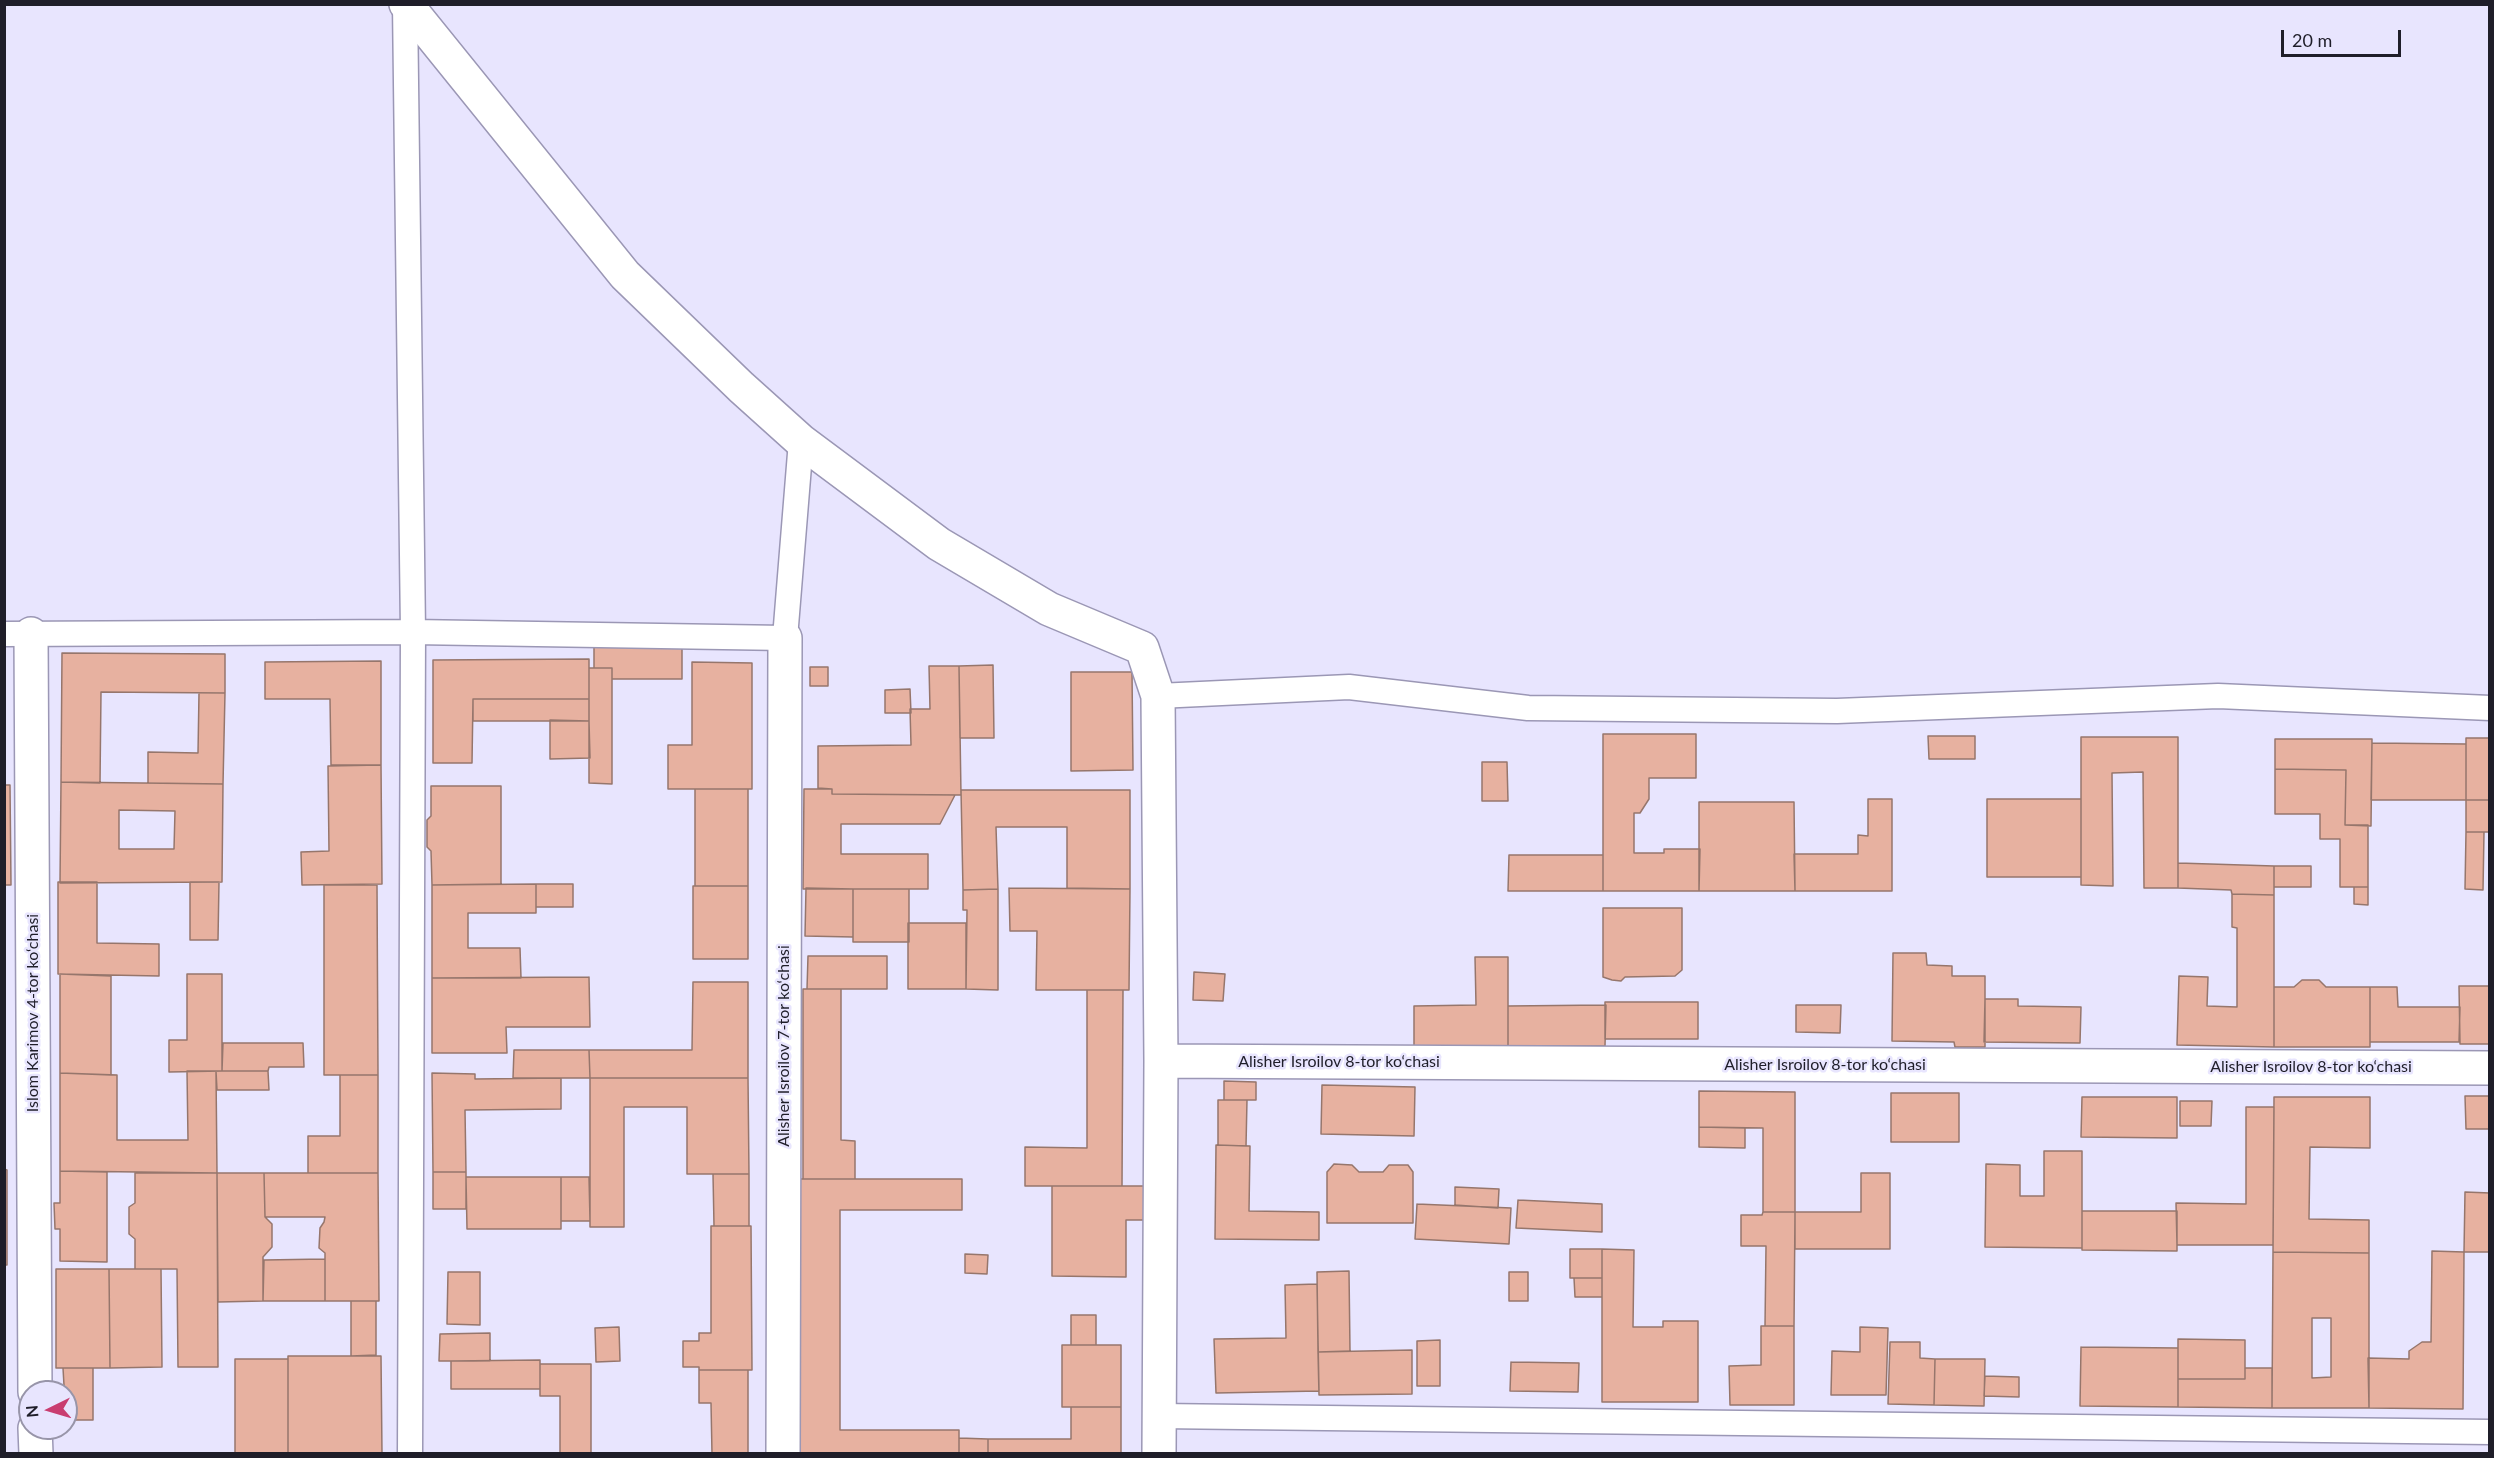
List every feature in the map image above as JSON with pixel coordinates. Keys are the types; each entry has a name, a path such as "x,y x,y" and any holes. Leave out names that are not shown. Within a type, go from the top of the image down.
{"street":[{"path":"406,4 625,275 741,387 801,441 939,544 1049,609 1142,648 1158,696 1161,1061 1160,1454"},
{"name":"Islom Karimov 4-tor ko‘chasi","path":"18,634 35,1380"},
{"name":"Alisher Isroilov 7-tor ko‘chasi","path":"783,1454 785,638"},
{"name":"Alisher Isroilov 8-tor ko‘chasi","path":"1161,1061 2490,1068"}],"lane":[{"path":"406,4 413,632 410,1454"},
{"path":"18,634 413,632 785,638 801,441"},
{"path":"1158,696 1349,687 1528,708 1837,711 2218,696 2490,708"},
{"path":"1159,1416 2482,1440"}],"building":[{"path":"682,645 682,679 612,679 612,668 594,668 594,646"},
{"path":"62,653 225,654 225,693 101,692 100,783 61,782"},
{"path":"589,659 589,699 473,699 472,763 433,763 433,660"},
{"path":"381,661 381,765 331,765 330,699 265,699 265,662"},
{"path":"692,662 752,663 752,789 668,789 668,745 692,745"},
{"path":"993,665 994,738 960,738 959,666"},
{"path":"929,666 959,666 961,795 832,794 832,789 818,788 818,746 911,745 910,709 930,709"},
{"path":"810,667 828,667 828,686 810,686"},
{"path":"589,668 612,668 612,784 589,783"},
{"path":"1071,672 1132,672 1133,770 1071,771"},
{"path":"910,689 911,713 885,713 885,690"},
{"path":"199,693 225,693 223,784 148,783 148,752 198,753"},
{"path":"473,699 589,699 589,721 473,721"},
{"path":"550,720 589,721 590,758 550,759"},
{"path":"1603,734 1696,734 1696,778 1649,778 1649,799 1640,813 1634,813 1634,853 1664,853 1664,849 1700,849 1699,891 1603,891"},
{"path":"1928,736 1975,736 1975,759 1929,759"},
{"path":"2081,737 2178,737 2178,888 2144,888 2143,772 2112,773 2113,886 2081,885"},
{"path":"2466,738 2490,738 2490,800 2466,800"},
{"path":"2275,739 2372,739 2371,826 2345,825 2346,770 2275,769"},
{"path":"2372,743 2466,744 2466,800 2371,800"},
{"path":"1482,762 1507,762 1508,801 1482,801"},
{"path":"381,765 382,884 302,885 301,852 329,851 328,766"},
{"path":"2275,769 2346,770 2345,825 2368,825 2368,887 2340,887 2340,839 2320,839 2320,814 2275,814"},
{"path":"61,782 223,784 222,882 60,883","holes":["119,810 175,811 174,849 119,849"]},
{"path":"4,785 10,785 11,885 4,885"},
{"path":"431,786 501,786 501,884 432,885 431,851 427,847 427,820 431,816"},
{"path":"695,789 748,789 748,886 695,886"},
{"path":"804,789 832,789 832,794 955,795 940,824 841,824 841,854 928,854 928,889 803,889"},
{"path":"961,790 1130,790 1130,889 1067,888 1067,827 996,827 998,889 963,890"},
{"path":"1868,799 1892,799 1892,891 1795,891 1794,854 1858,854 1858,835 1868,836"},
{"path":"1987,799 2081,799 2081,877 1987,877"},
{"path":"2466,800 2490,800 2490,832 2466,832"},
{"path":"1699,802 1794,802 1795,891 1699,891"},
{"path":"2466,832 2484,832 2483,890 2465,889"},
{"path":"1509,855 1603,855 1603,891 1508,891"},
{"path":"2178,863 2274,866 2274,895 2232,894 2231,890 2178,888"},
{"path":"2274,866 2311,866 2311,887 2274,887"},
{"path":"58,882 97,882 97,943 159,944 159,976 58,974"},
{"path":"190,882 219,882 218,940 190,940"},
{"path":"536,884 573,884 573,907 536,907"},
{"path":"536,884 536,913 468,913 468,948 520,948 521,978 432,978 432,885"},
{"path":"324,885 377,885 378,1075 324,1075"},
{"path":"693,886 748,886 748,959 693,959"},
{"path":"2354,887 2368,887 2368,905 2354,904"},
{"path":"806,888 853,889 853,937 805,936"},
{"path":"1009,888 1130,889 1129,990 1036,990 1037,931 1010,931"},
{"path":"853,889 909,889 909,942 853,942"},
{"path":"998,889 998,990 966,989 967,910 963,910 963,890"},
{"path":"2232,894 2274,895 2274,1047 2177,1045 2179,976 2208,977 2207,1006 2237,1007 2237,928 2232,927"},
{"path":"1603,908 1682,908 1682,970 1675,976 1625,977 1621,981 1603,977"},
{"path":"908,923 966,923 966,989 908,989"},
{"path":"1893,953 1926,953 1927,965 1952,966 1952,976 1985,976 1985,1047 1955,1047 1954,1042 1892,1041"},
{"path":"808,956 887,956 887,989 807,989"},
{"path":"1475,957 1508,957 1508,1046 1414,1047 1414,1006 1476,1005"},
{"path":"1194,972 1225,974 1223,1001 1193,1000"},
{"path":"60,974 111,976 111,1075 60,1073"},
{"path":"187,974 222,974 222,1071 169,1072 169,1040 187,1040"},
{"path":"589,977 590,1027 506,1027 507,1053 432,1053 432,978"},
{"path":"2302,980 2319,980 2326,987 2370,987 2370,1047 2274,1047 2274,987 2294,987"},
{"path":"693,982 748,982 748,1078 590,1078 589,1050 692,1050"},
{"path":"2459,986 2490,986 2490,1044 2460,1044"},
{"path":"2370,987 2397,987 2398,1007 2460,1007 2459,1042 2370,1042"},
{"path":"803,989 841,989 841,1140 855,1141 855,1179 803,1179"},
{"path":"1087,990 1123,990 1122,1186 1025,1186 1025,1147 1087,1148"},
{"path":"1985,999 2018,999 2018,1006 2081,1007 2080,1043 1984,1042"},
{"path":"1605,1002 1698,1002 1698,1039 1605,1039"},
{"path":"1606,1005 1605,1046 1508,1046 1508,1006"},
{"path":"1796,1005 1841,1005 1840,1033 1796,1032"},
{"path":"223,1043 303,1043 304,1067 269,1067 268,1071 222,1071"},
{"path":"514,1050 589,1050 590,1078 513,1078"},
{"path":"187,1071 216,1071 217,1173 60,1171 60,1073 117,1075 117,1140 188,1140"},
{"path":"216,1071 268,1071 269,1090 217,1090"},
{"path":"432,1073 475,1074 475,1079 561,1078 561,1109 465,1110 466,1172 433,1172"},
{"path":"340,1075 378,1075 378,1173 308,1173 308,1136 340,1136"},
{"path":"590,1078 748,1078 749,1174 687,1174 687,1107 624,1107 624,1227 590,1227"},
{"path":"1224,1081 1256,1082 1256,1100 1224,1100"},
{"path":"1322,1085 1415,1087 1414,1136 1321,1134"},
{"path":"1699,1091 1795,1092 1795,1212 1763,1212 1763,1128 1699,1127"},
{"path":"1891,1093 1959,1093 1959,1142 1891,1142"},
{"path":"2465,1096 2490,1096 2490,1129 2466,1129"},
{"path":"2082,1097 2177,1097 2177,1138 2081,1137"},
{"path":"2274,1097 2370,1097 2370,1148 2310,1147 2309,1219 2369,1220 2369,1253 2273,1252"},
{"path":"1218,1100 1247,1100 1246,1146 1218,1145"},
{"path":"2180,1101 2212,1101 2211,1126 2180,1126"},
{"path":"2246,1107 2274,1107 2273,1245 2177,1245 2176,1203 2246,1204"},
{"path":"1699,1127 1745,1128 1745,1148 1699,1147"},
{"path":"1216,1145 1250,1146 1249,1211 1319,1212 1319,1240 1215,1239"},
{"path":"2044,1151 2082,1151 2082,1248 1985,1247 1986,1164 2020,1165 2020,1196 2044,1196"},
{"path":"1334,1164 1352,1165 1359,1172 1383,1172 1389,1165 1408,1165 1413,1172 1413,1223 1327,1223 1327,1172"},
{"path":"4,1169 7,1170 7,1265 4,1265"},
{"path":"60,1171 107,1172 107,1262 60,1261 60,1229 55,1229 54,1203 60,1203"},
{"path":"433,1172 466,1172 466,1209 433,1209"},
{"path":"135,1173 217,1173 218,1367 178,1367 177,1269 135,1269 135,1239 129,1234 129,1207 135,1203"},
{"path":"217,1173 264,1173 265,1217 272,1224 272,1247 263,1257 263,1301 218,1302"},
{"path":"264,1173 378,1173 379,1301 325,1301 325,1253 319,1248 320,1228 325,1217 265,1217"},
{"path":"1861,1173 1890,1173 1890,1249 1795,1249 1795,1212 1861,1212"},
{"path":"713,1174 749,1174 749,1226 714,1226"},
{"path":"466,1177 561,1177 561,1229 467,1229"},
{"path":"561,1177 589,1177 590,1221 561,1221"},
{"path":"799,1179 962,1179 962,1210 840,1210 840,1430 959,1430 959,1454 799,1454"},
{"path":"1052,1186 1145,1186 1145,1220 1126,1220 1126,1277 1052,1276"},
{"path":"1455,1187 1499,1189 1498,1208 1455,1205"},
{"path":"2465,1192 2490,1193 2490,1252 2464,1252"},
{"path":"1518,1200 1602,1204 1602,1232 1516,1228"},
{"path":"1417,1204 1511,1208 1509,1244 1415,1239"},
{"path":"2082,1211 2177,1211 2177,1251 2082,1250"},
{"path":"1763,1212 1795,1212 1794,1326 1765,1326 1766,1246 1741,1246 1741,1215 1762,1215"},
{"path":"711,1226 751,1226 752,1370 699,1370 699,1367 683,1367 683,1341 699,1341 699,1333 711,1333"},
{"path":"1570,1249 1602,1249 1602,1278 1570,1278"},
{"path":"1602,1249 1634,1250 1633,1327 1663,1327 1663,1321 1698,1321 1698,1402 1602,1402"},
{"path":"2432,1251 2464,1252 2463,1409 2369,1408 2368,1358 2409,1359 2409,1351 2422,1342 2431,1342"},
{"path":"2273,1252 2369,1253 2369,1408 2272,1408","holes":["2312,1318 2331,1318 2331,1377 2312,1378"]},
{"path":"965,1254 988,1255 987,1274 965,1273"},
{"path":"325,1259 325,1301 263,1301 264,1260"},
{"path":"56,1269 109,1269 110,1368 56,1368"},
{"path":"109,1269 161,1269 162,1367 110,1368"},
{"path":"1349,1271 1350,1351 1318,1352 1317,1272"},
{"path":"448,1272 480,1272 480,1325 447,1324"},
{"path":"1509,1272 1528,1272 1528,1301 1509,1301"},
{"path":"1574,1278 1602,1278 1602,1297 1575,1297"},
{"path":"1317,1284 1319,1391 1216,1393 1214,1339 1286,1338 1285,1285"},
{"path":"351,1301 376,1301 376,1355 351,1356"},
{"path":"1071,1315 1096,1315 1096,1345 1071,1345"},
{"path":"1761,1326 1794,1326 1794,1405 1730,1405 1729,1366 1761,1365"},
{"path":"619,1327 620,1361 596,1362 595,1328"},
{"path":"1860,1327 1888,1328 1886,1395 1831,1395 1832,1351 1860,1352"},
{"path":"490,1333 490,1361 439,1361 440,1334"},
{"path":"2178,1339 2245,1340 2245,1379 2178,1379"},
{"path":"1440,1340 1440,1386 1417,1386 1417,1341"},
{"path":"1890,1342 1920,1342 1920,1358 1935,1359 1934,1405 1888,1404"},
{"path":"1062,1345 1121,1345 1121,1407 1062,1407"},
{"path":"2081,1347 2178,1348 2178,1407 2080,1406"},
{"path":"1412,1350 1412,1394 1319,1395 1318,1352"},
{"path":"288,1356 381,1356 382,1454 288,1454"},
{"path":"235,1359 288,1359 288,1454 235,1454"},
{"path":"1935,1359 1985,1359 1984,1406 1934,1405"},
{"path":"540,1360 540,1389 451,1389 451,1361"},
{"path":"1511,1362 1579,1363 1578,1392 1510,1391"},
{"path":"540,1364 591,1364 591,1454 560,1454 560,1396 540,1396"},
{"path":"63,1368 93,1368 93,1420 78,1420 78,1380 64,1380"},
{"path":"2245,1368 2272,1368 2272,1408 2178,1407 2178,1379 2245,1379"},
{"path":"699,1370 748,1370 748,1454 712,1454 711,1403 699,1403"},
{"path":"1985,1376 2019,1377 2019,1397 1984,1396"},
{"path":"1071,1407 1121,1407 1121,1454 988,1454 988,1439 1071,1439"},
{"path":"959,1438 988,1439 988,1454 959,1454"}]}
